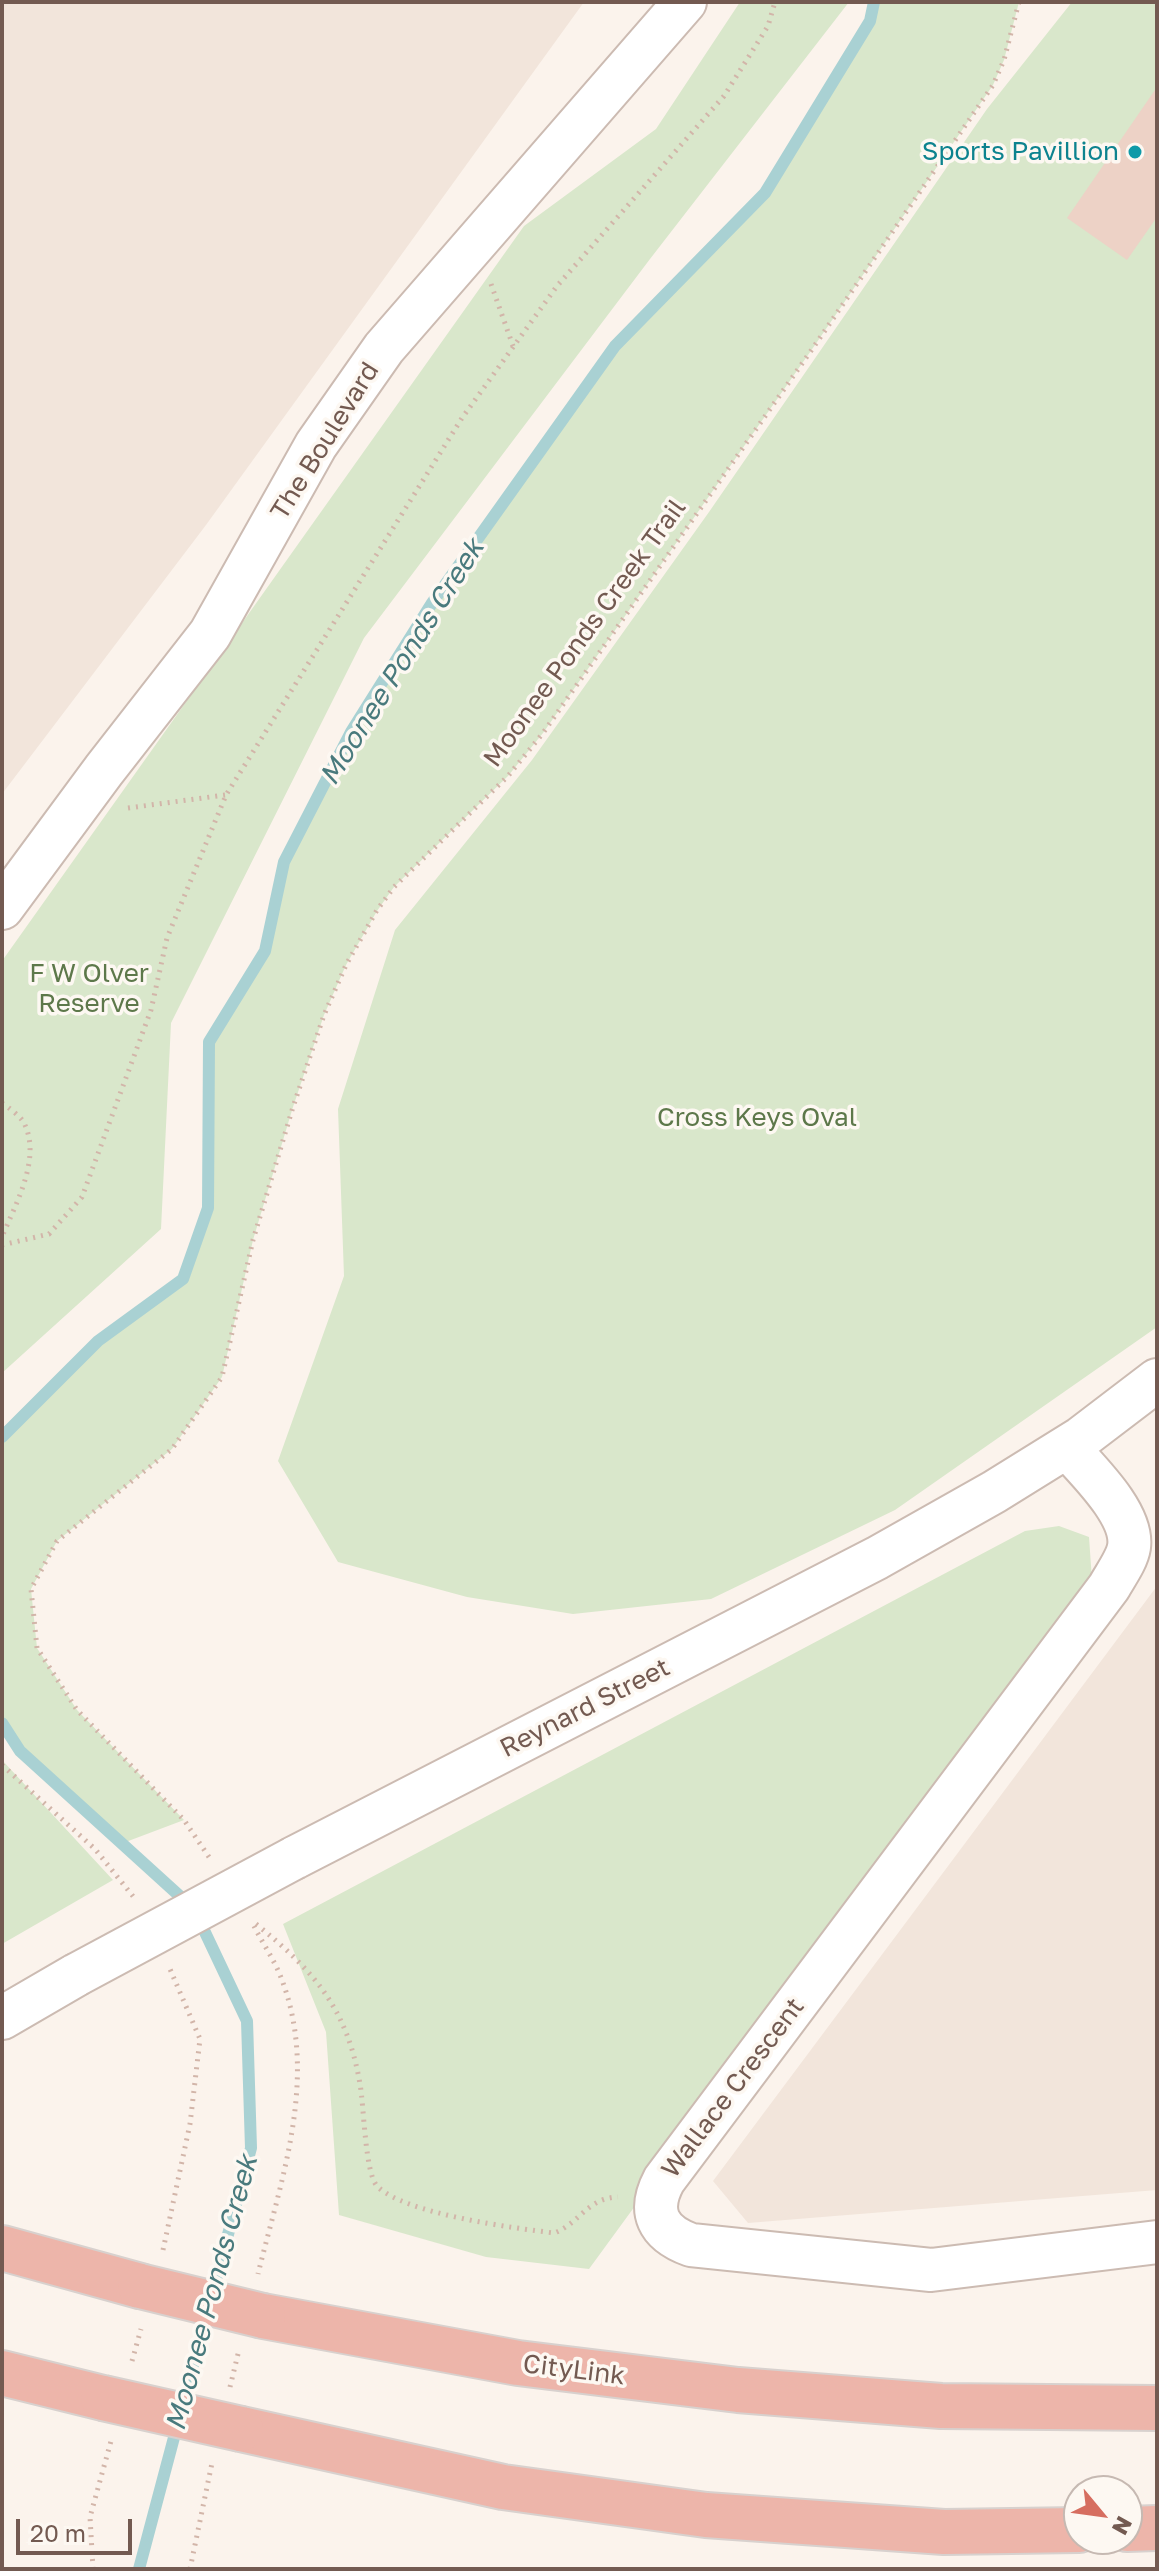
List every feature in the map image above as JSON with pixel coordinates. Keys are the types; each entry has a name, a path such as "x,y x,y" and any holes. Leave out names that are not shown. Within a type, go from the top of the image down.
{"highway":[{"name":"CityLink","path":"2,2248 148,2287 518,2363 738,2390 941,2406 1157,2408"},
{"path":"2,2373 227,2429 503,2487 706,2515 944,2532 1063,2530"}],"street":[{"name":"The Boulevard","path":"2,908 210,634 316,445 384,348 685,2"},
{"name":"Reynard Street","path":"2,2018 294,1858 877,1558 1067,1447 1157,1380"},
{"path":"1067,1447 1115,1504 1127,1532 1129,1548"},
{"name":"Wallace Crescent","path":"1157,1512 1129,1548 1109,1587 664,2180 656,2195 655,2210 659,2222 669,2233 691,2245 905,2269 950,2269 1157,2242"}],"path":[{"path":"2,1245 49,1234 82,1197 151,1010 167,938 226,795 462,418 557,286 724,96 768,26 775,2"},
{"name":"Moonee Ponds Creek Trail","path":"217,1869 184,1820 77,1710 37,1648 31,1589 57,1541 172,1449 222,1377 253,1240 293,1107 324,1015 346,965 377,910 422,857 508,776 543,733 993,85 1004,60 1019,2"},
{"path":"491,286 513,347"},
{"path":"150,806 226,795"},
{"path":"2,1103 25,1124 31,1153 20,1195 2,1237"},
{"path":"2,1765 95,1849 137,1901"},
{"path":"190,2569 201,2506 227,2429 254,2310 297,2110 300,2078 294,2020 280,1974 249,1918 296,1956 333,2002 349,2040 360,2081 371,2176 388,2194 406,2203 462,2217 554,2233 606,2198 625,2197 655,2210"},
{"path":"93,2569 90,2517 115,2400 190,2124 200,2039 170,1968"}],"shaded area":[{"path":"2,2 584,2 206,525 2,794"},
{"path":"1157,1586 1157,2190 748,2223 713,2181"}],"green space":[{"name":"F W Olver Reserve","path":"740,2 849,2 364,638 171,1023 161,1229 2,1373 2,961 524,226 656,129"},
{"path":"874,2 1019,2 1004,60 993,85 543,733 508,776 394,887 377,911 346,965 324,1015 293,1107 253,1240 222,1377 172,1449 57,1541 31,1589 37,1648 77,1710 184,1820 123,1843 20,1751 2,1723 2,1437 98,1341 183,1279 208,1208 209,1042 265,951 284,862 351,732 432,603 615,346 765,193 870,21"},
{"name":"Cross Keys Oval","path":"1072,2 1157,2 1157,1327 895,1510 711,1599 573,1614 467,1597 338,1562 278,1461 344,1276 338,1109 395,930 532,760 709,512 987,109"},
{"path":"1059,1526 1089,1537 1092,1580 589,2269 486,2257 339,2215 326,2032 283,1924 1025,1531"},
{"path":"2,1760 113,1880 2,1944"}],"building":[{"name":"Sports Pavillion","path":"1157,87 1157,217 1127,260 1067,218"}],"waterway":[{"name":"Moonee Ponds Creek","path":"2,1437 98,1341 183,1279 208,1208 209,1042 265,951 284,862 351,732 432,603 615,346 765,193 870,21 874,2"},
{"name":"Moonee Ponds Creek","path":"2,1723 20,1751 194,1909 247,2021 251,2148 139,2569"}],"place":[{"name":"Sports Pavillion","path":"1135,152"}]}
